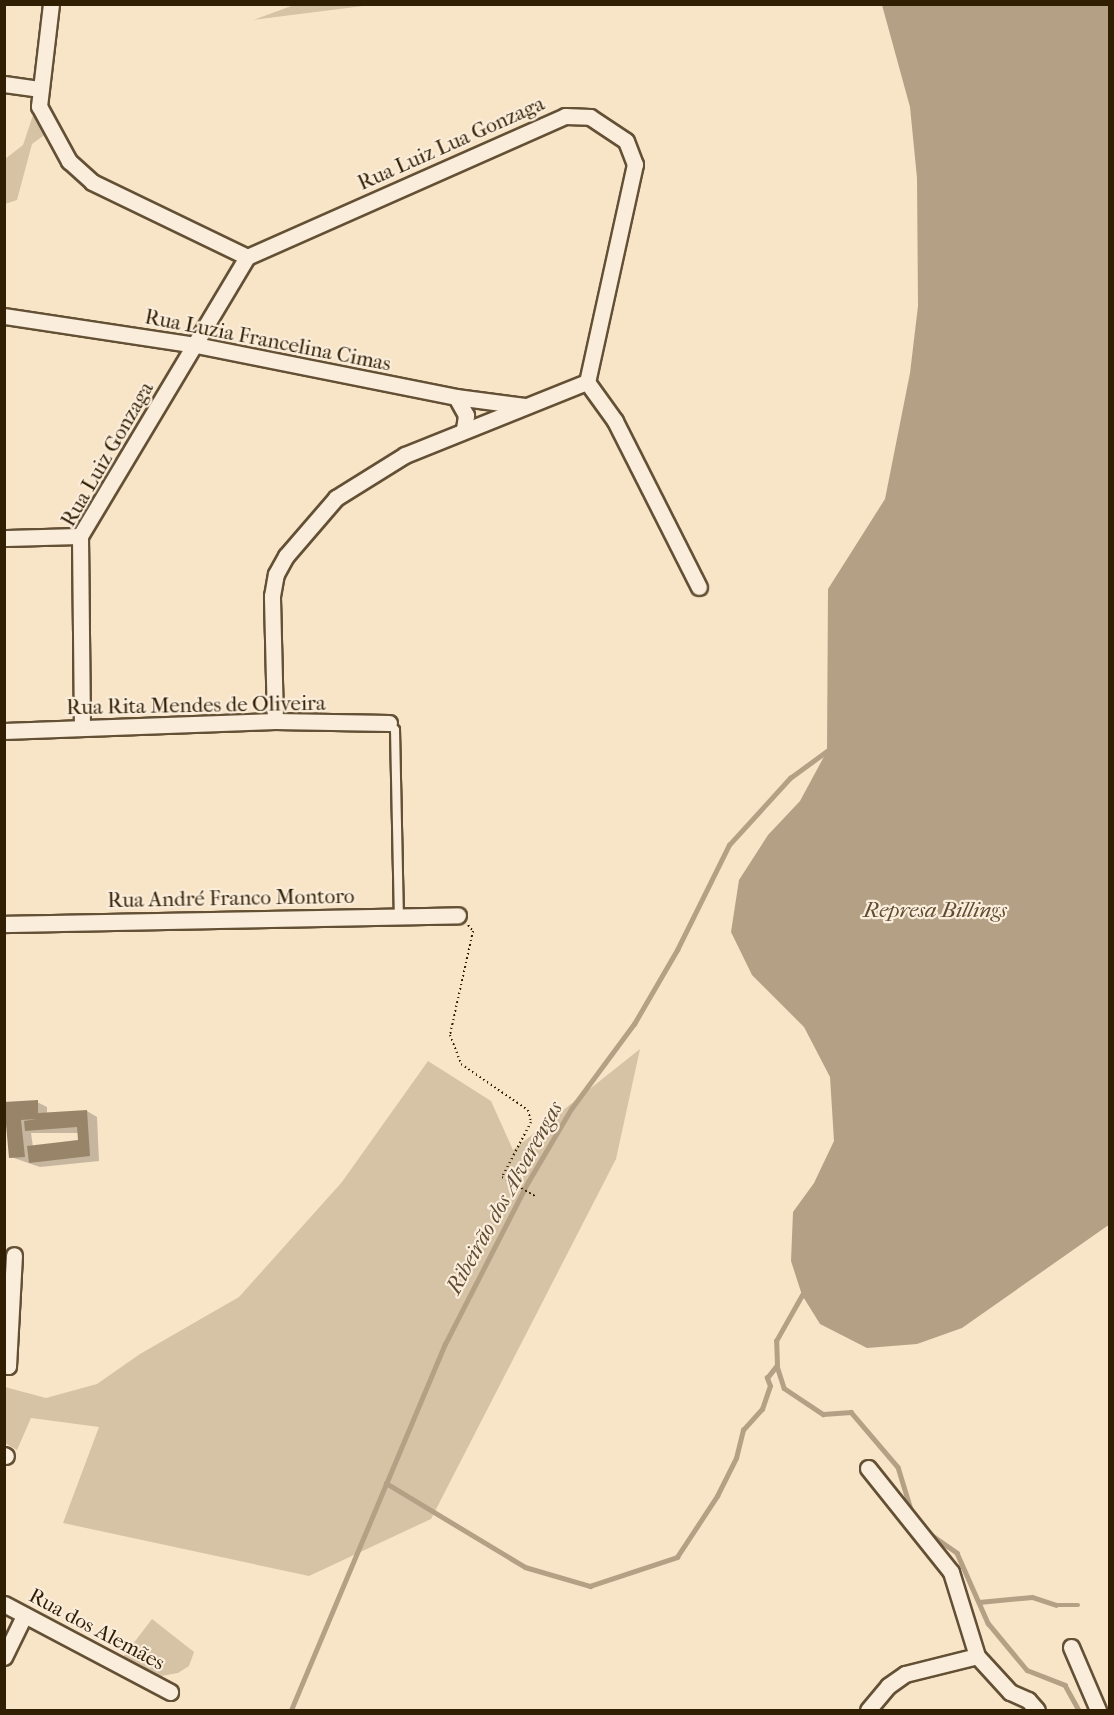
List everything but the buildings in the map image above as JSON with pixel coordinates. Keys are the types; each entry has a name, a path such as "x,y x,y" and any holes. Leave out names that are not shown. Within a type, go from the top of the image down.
{"street":[{"path":"51,4 39,106 55,141 69,161 92,182 247,257"},
{"path":"4,84 41,89"},
{"name":"Rua Luiz Lua Gonzaga","path":"247,257 546,123 578,114 590,117 626,141 635,164 587,382"},
{"name":"Rua Luiz Gonzaga","path":"82,728 80,536 247,257"},
{"name":"Rua Luzia Francelina Cimas","path":"4,316 196,345 456,397 524,406"},
{"path":"275,721 272,596 276,574 286,556 336,498 367,475 464,430 587,382 615,421 699,587"},
{"path":"456,397 466,415 464,430"},
{"path":"4,538 80,536"},
{"name":"Rua Rita Mendes de Oliveira","path":"4,731 275,721 389,723"},
{"name":"Rua André Franco Montoro","path":"4,924 458,915"},
{"path":"6,1366 14,1255"},
{"path":"868,1468 951,1572 977,1656 1010,1692 1028,1700 1037,1710"},
{"name":"Rua dos Alemães","path":"4,1604 171,1692"},
{"path":"4,1657 24,1616"},
{"path":"1071,1647 1098,1710"},
{"path":"868,1710 888,1686 905,1674 957,1658 977,1656"}],"lane":[{"path":"389,723 395,730 399,916"}],"path":[{"path":"458,915 473,931 450,1035 461,1064 528,1110 531,1122 502,1177 536,1197"}],"shaded area":[{"path":"294,4 371,5 253,20"},
{"path":"34,112 50,131 32,144 17,200 5,204 5,159 23,145"},
{"path":"640,1049 616,1159 431,1519 309,1576 63,1523 99,1427 31,1418 17,1450 5,1443 5,1387 46,1398 97,1384 140,1354 239,1297 342,1182 428,1061 491,1101 513,1150"},
{"path":"152,1619 194,1652 189,1666 178,1673 161,1676 123,1657"}],"water":[{"name":"Represa Billings","path":"882,5 1109,5 1110,1224 962,1328 917,1344 867,1348 820,1324 802,1295 791,1261 793,1212 814,1183 834,1141 830,1077 804,1027 752,975 731,932 739,880 768,835 800,801 827,751 828,589 885,499 910,373 918,306 917,178 910,107"}],"waterway":[{"name":"Ribeirão dos Alvarengas","path":"291,1710 445,1344 528,1182 571,1109 634,1024 677,950 729,845 790,778 827,751"},
{"path":"386,1483 525,1567 590,1586 677,1557 717,1496 736,1458 743,1430 762,1409 770,1386 767,1378 777,1365 776,1341 802,1295"},
{"path":"777,1366 784,1388 823,1414 851,1412 898,1467 913,1516"},
{"path":"926,1531 957,1553 988,1623 1027,1670 1065,1685 1079,1710"},
{"path":"979,1602 1032,1597 1056,1605 1078,1605"}]}
